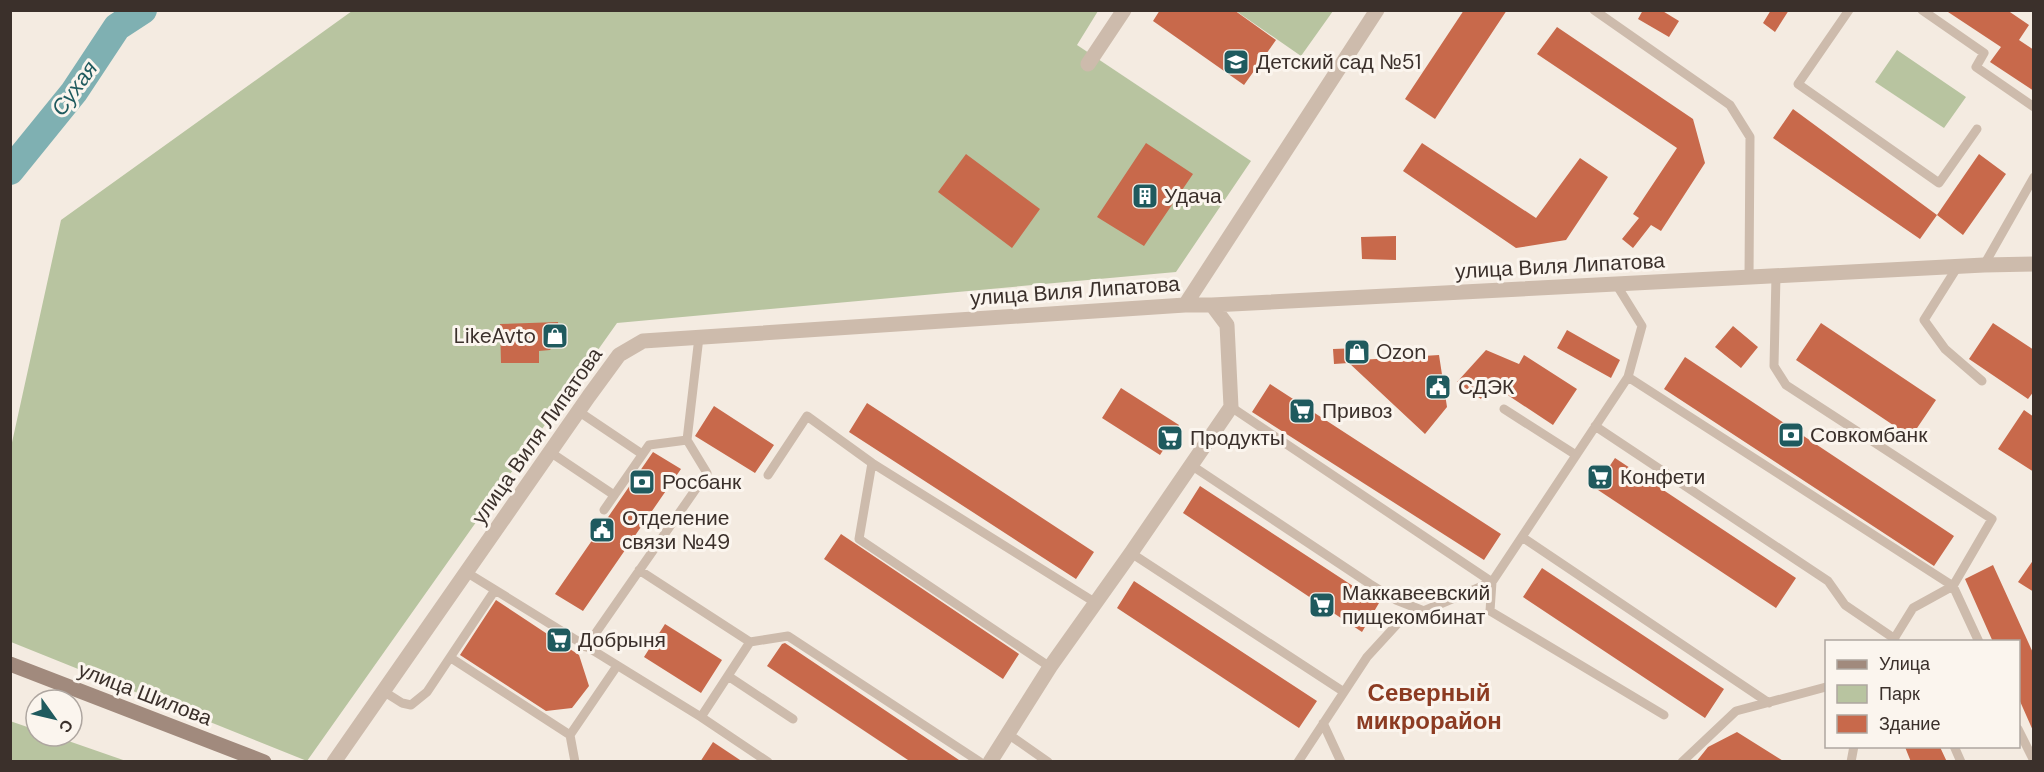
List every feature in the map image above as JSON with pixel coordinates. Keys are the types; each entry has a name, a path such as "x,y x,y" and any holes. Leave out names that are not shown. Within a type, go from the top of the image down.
{"main road":[{"name":"улица Шилова","path":"10,664 264,762"}],"street":[{"path":"1088,64 1124,10"},
{"path":"1185,305 1377,10"},
{"name":"улица Виля Липатова","path":"334,762 619,355 643,341 1185,305 1984,264 2034,264"},
{"path":"990,762 1050,667 1231,407 1227,325 1212,305"}],"lane":[{"path":"1594,10 1730,105 1750,137 1749,277"},
{"path":"1849,10 1798,84 1939,183 1977,129"},
{"path":"1923,10 1984,53 1976,67 2034,107"},
{"path":"1984,264 2034,177"},
{"path":"1958,266 1933,302 1924,320 1945,349 1982,381"},
{"path":"1595,426 1828,581 1845,605 1894,640 1913,608 1953,585 1992,519 1786,385 1774,366 1776,275"},
{"path":"1616,284 1642,326 1628,377 1492,582 1490,610 1664,715"},
{"path":"586,647 707,473 687,440 699,337"},
{"path":"1628,377 1953,585 1978,640"},
{"path":"1231,407 1492,582"},
{"path":"1504,409 1576,455"},
{"path":"578,411 642,454"},
{"path":"768,475 807,416 872,463 1096,603"},
{"path":"604,510 649,445 687,440"},
{"path":"550,452 614,495"},
{"path":"872,463 859,539 1050,667"},
{"path":"1191,465 1370,584 1396,600 1424,611"},
{"path":"1522,537 1769,703"},
{"path":"1131,553 1344,692"},
{"path":"639,570 750,642 788,636 980,762"},
{"path":"466,572 701,717 768,762"},
{"path":"1298,762 1366,657 1400,621 1492,582"},
{"path":"383,691 402,703 411,705 427,692 495,590"},
{"path":"701,717 750,642"},
{"path":"451,658 570,735"},
{"path":"575,762 570,735 617,666"},
{"path":"728,676 793,719"},
{"path":"1682,762 1736,711 1825,688"},
{"path":"1323,723 1341,762"},
{"path":"2020,731 2034,761"},
{"path":"1008,734 1048,762"},
{"path":"1954,748 1961,762"}],"green space":[{"path":"352,11 1098,11 1077,45 1251,161 1176,272 617,323 307,761 11,642 11,447 61,220"},
{"path":"1236,11 1333,11 1301,56"},
{"path":"1897,50 1966,97 1944,128 1875,82"},
{"path":"10,721 24,726 24,748 84,746 126,761 11,761"}],"building":[{"name":"Детский сад №51","path":"1160,10 1234,10 1276,40 1244,85 1153,21"},
{"path":"1464,10 1507,10 1435,119 1405,99"},
{"path":"1643,10 1661,10 1679,21 1669,37 1638,19"},
{"path":"1771,10 1789,10 1775,32 1763,23"},
{"path":"1945,10 2007,10 2029,25 2019,40 2034,50 2034,91 1990,62 2001,47"},
{"path":"1557,27 1693,119 1705,163 1661,231 1651,225 1633,248 1622,239 1639,218 1633,214 1677,148 1537,54"},
{"path":"1793,109 1937,215 1920,239 1773,138"},
{"name":"Удача","path":"1146,143 1193,174 1144,246 1097,217"},
{"path":"1422,143 1536,218 1580,158 1608,177 1566,240 1516,248 1403,171"},
{"path":"966,154 1040,209 1012,248 938,192"},
{"path":"1979,154 2006,174 1963,235 1937,215"},
{"path":"1396,236 1396,260 1362,259 1361,237"},
{"path":"558,322 559,337 550,350 539,351 539,363 501,363 500,324"},
{"path":"1821,323 1936,400 1911,437 1796,360"},
{"path":"1993,323 2034,350 2034,391 2028,399 1969,359"},
{"path":"1733,326 1758,347 1741,368 1715,347"},
{"path":"1567,330 1620,360 1611,378 1557,348"},
{"path":"1360,348 1360,360 1439,355 1447,407 1425,434 1349,363 1334,364 1333,349"},
{"path":"1486,350 1519,364 1524,355 1577,389 1553,425 1491,384 1481,399 1457,382"},
{"path":"1685,357 1954,536 1934,566 1664,389"},
{"path":"1270,384 1501,534 1484,560 1252,412"},
{"path":"1121,388 1179,425 1160,455 1102,418"},
{"path":"867,403 1094,552 1076,579 849,432"},
{"path":"714,406 774,445 755,473 695,436"},
{"path":"2024,410 2034,417 2034,472 1998,449"},
{"path":"653,452 681,469 583,611 555,594"},
{"path":"1615,458 1796,578 1776,608 1595,488"},
{"path":"1200,486 1379,603 1362,632 1183,513"},
{"path":"841,534 1019,654 1003,679 824,559"},
{"path":"2034,559 2034,592 2018,582"},
{"path":"1993,565 2034,655 2034,733 2020,701 2020,640 1992,640 1965,579"},
{"path":"1542,568 1724,689 1705,718 1523,597"},
{"path":"1134,581 1317,701 1299,728 1117,608"},
{"path":"496,600 579,655 589,686 572,708 546,711 460,655"},
{"path":"665,624 722,660 701,693 644,657"},
{"path":"785,643 962,762 911,762 767,666"},
{"path":"1737,732 1785,762 1696,762 1708,747"},
{"path":"713,742 743,762 700,762"},
{"path":"1905,748 1940,748 1947,762 1911,762"}],"waterway":[{"name":"Сухая","path":"10,171 74,92 117,27 143,10"}],"place":[{"name":"Детский сад №51","path":"1236,62"},
{"name":"Удача","path":"1145,196"},
{"name":"LikeAvto","path":"555,336"},
{"name":"Ozon","path":"1357,352"},
{"name":"СДЭК","path":"1438,387"},
{"name":"Привоз","path":"1302,411"},
{"name":"Совкомбанк","path":"1791,435"},
{"name":"Продукты","path":"1170,438"},
{"name":"Конфети","path":"1600,477"},
{"name":"Росбанк","path":"642,482"},
{"name":"Отделение связи №49","path":"602,530"},
{"name":"Маккавеевский пищекомбинат","path":"1322,605"},
{"name":"Добрыня","path":"559,640"}],"district":[{"name":"Северный микрорайон","path":"1429,707"}]}
